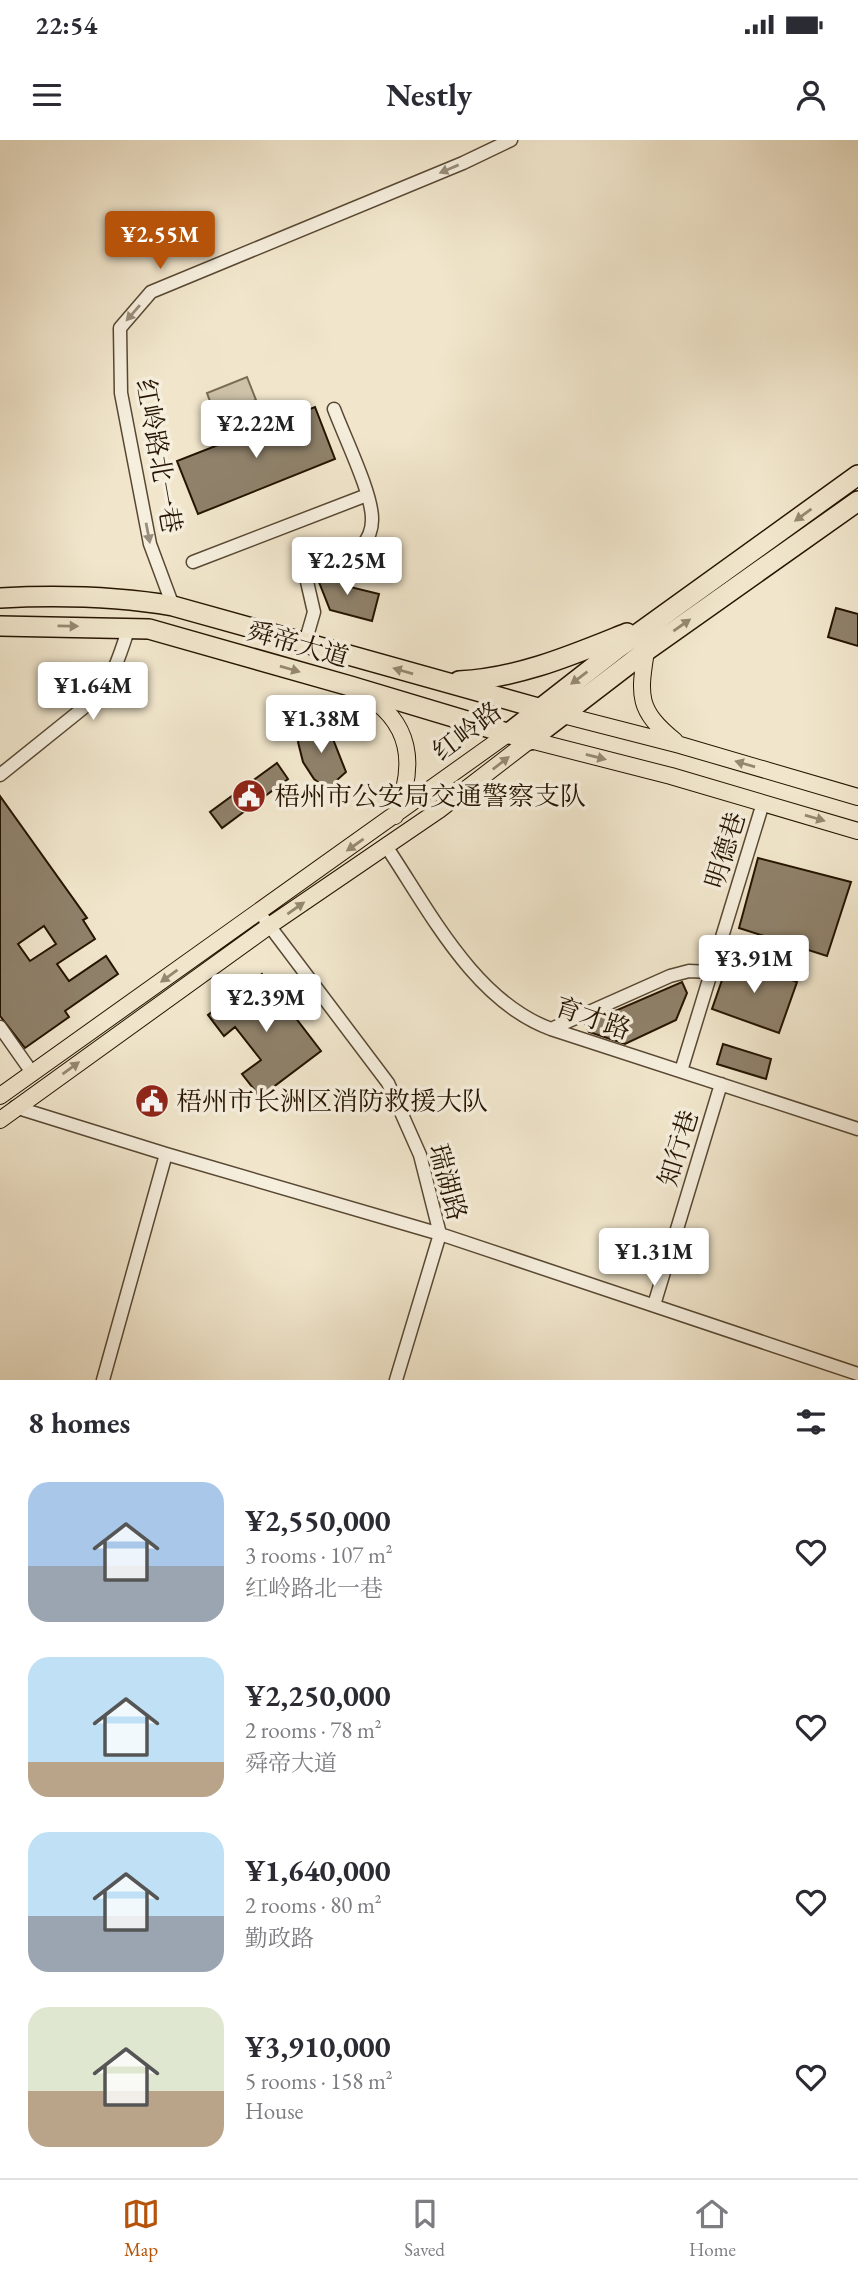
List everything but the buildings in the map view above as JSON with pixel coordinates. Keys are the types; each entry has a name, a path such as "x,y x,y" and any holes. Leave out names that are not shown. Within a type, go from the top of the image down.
{"highway":[{"name":"红岭路","path":"509,733 654,622 858,475"},
{"name":"红岭路","path":"530,740 646,651 858,501"},
{"name":"舜帝大道","path":"0,598 96,596 173,606 563,715"},
{"path":"440,682 482,680 544,666 654,622"},
{"name":"舜帝大道","path":"0,625 129,627 167,633 530,740"}],"main road":[{"path":"646,651 641,695 648,713 659,728 680,745"},
{"path":"349,686 369,697 384,710 397,723 402,734 408,759 407,781 395,816"},
{"path":"563,715 680,745 858,797"},
{"name":"红岭路","path":"0,1096 509,733"},
{"name":"红岭路","path":"0,1120 269,926 458,796 530,740"},
{"name":"舜帝大道","path":"530,740 671,776 858,831"}],"street":[{"name":"红岭路北一巷","path":"173,606 150,544 121,394 120,328 151,292 451,169 511,140"},
{"path":"305,643 314,612 306,573 362,546 367,540 372,523 367,495 334,409"},
{"path":"193,562 367,495"},
{"path":"0,775 92,701 103,689 112,676 129,627"},
{"name":"明德巷","path":"681,1071 763,803"},
{"name":"育才路","path":"386,846 458,954 483,983 512,1009 551,1029 858,1129"},
{"name":"瑞湖路","path":"259,912 388,1083 420,1156 440,1234 396,1380"},
{"path":"551,1029 670,976 689,971 711,972"},
{"path":"0,1027 33,1073"},
{"name":"知行巷","path":"654,1305 721,1084"},
{"path":"15,1107 440,1234 858,1375 854,1380"},
{"path":"103,1380 166,1154"}],"shaded area":[{"path":"247,377 256,400 215,415 207,393"}],"place":[{"name":"梧州市公安局交通警察支队","path":"249,796"},
{"name":"梧州市长洲区消防救援大队","path":"152,1101"}]}
